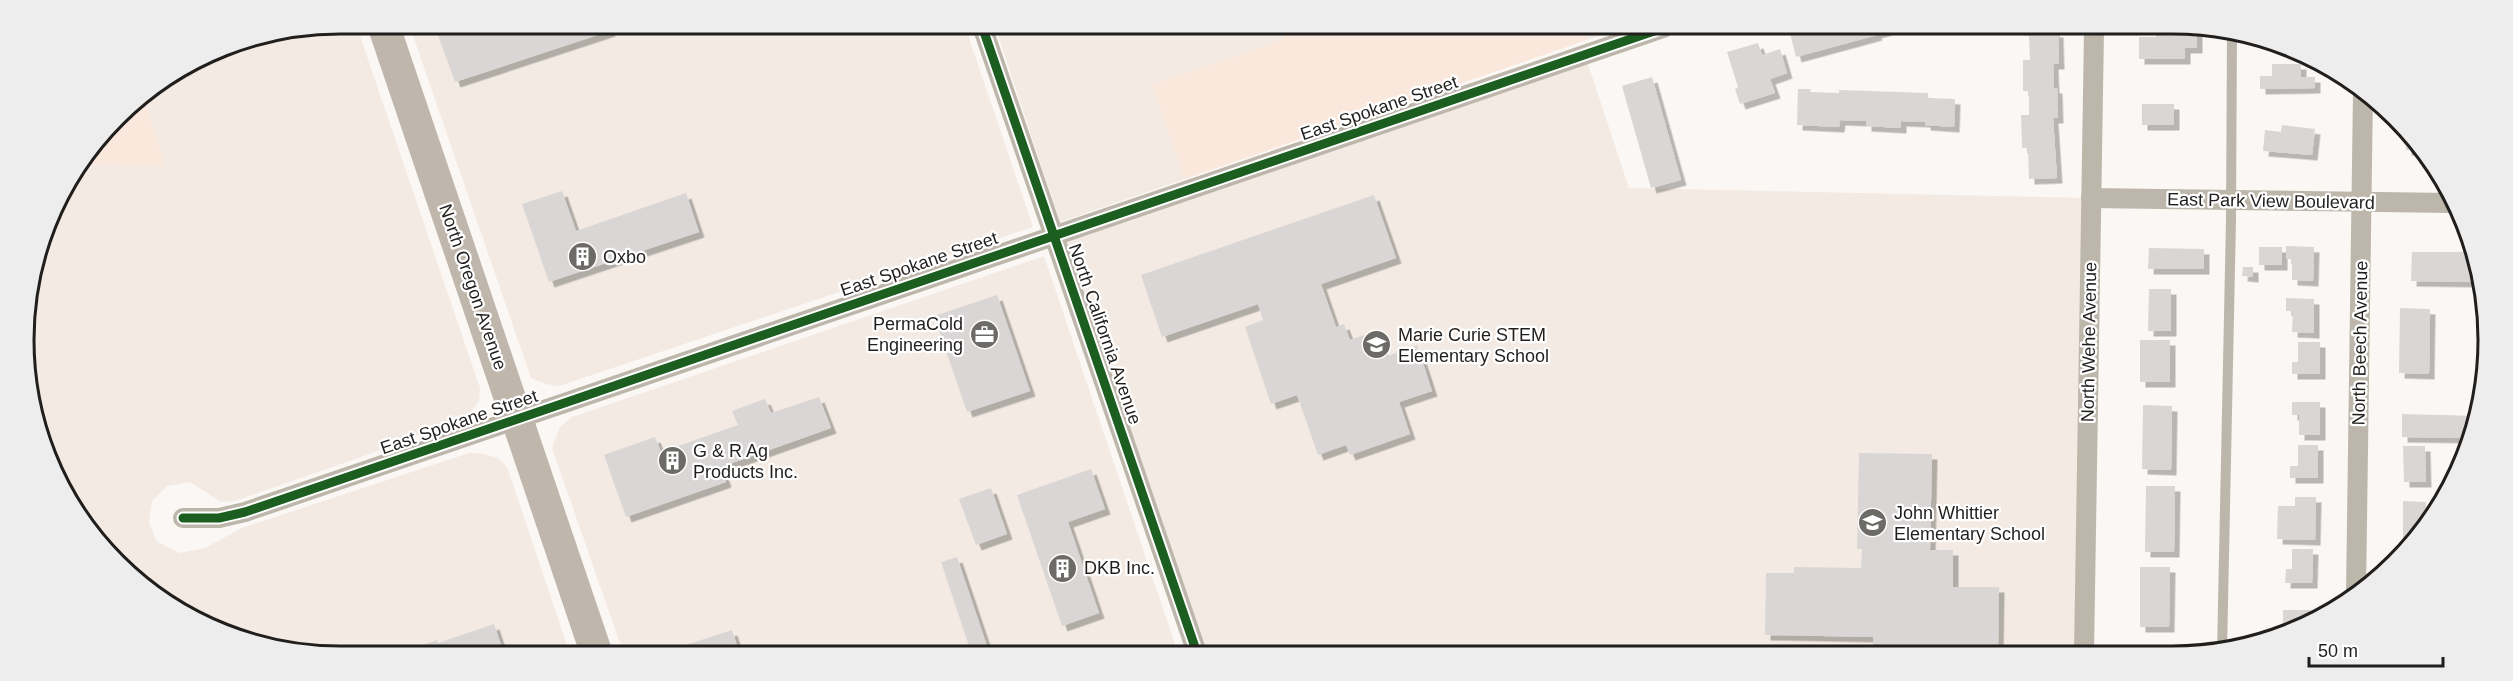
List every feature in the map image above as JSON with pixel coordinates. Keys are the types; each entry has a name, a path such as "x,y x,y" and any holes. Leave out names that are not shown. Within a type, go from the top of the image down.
{"main road":[{"name":"North Oregon Avenue","path":"386,34 594,646"}],"street":[{"name":"North California Avenue","path":"985,34 1195,646"},
{"name":"East Spokane Street","path":"183,519 234,515 1645,34"},
{"name":"North Wehe Avenue","path":"2084,646 2094,34"},
{"name":"North Beech Avenue","path":"2356,585 2363,101"},
{"name":"East Park View Boulevard","path":"2091,198 2446,203"}],"lane":[{"path":"2222,642 2232,200 2232,40"}],"shaded area":[{"path":"359,34 480,388 479,401 468,415 384,449 235,501 221,502 190,482 167,486 152,501 149,523 157,542 179,553 205,548 242,528 469,453 484,454 498,458 507,467 567,646 320,646 281,641 223,623 187,606 139,571 110,542 75,494 58,458 45,420 35,361 37,301 45,261 58,223 75,187 90,164 166,166 145,105 170,86 205,66 261,45 301,37"},
{"path":"412,34 968,34 1033,227 559,386 531,378"},
{"path":"998,34 1286,34 1287,38 1152,85 1185,179 1060,222"},
{"path":"1285,34 1585,34 1587,40 1185,179 1152,85 1286,38"},
{"path":"1585,34 1604,34 1587,40"},
{"path":"1585,55 1629,188 2091,198 2084,646 1195,646 1054,236"},
{"path":"145,105 166,166 90,164 110,139"},
{"path":"1044,256 1176,646 621,646 552,448 560,427 572,417"}],"building":[{"path":"438,34 601,34 455,82"},
{"path":"1790,34 1877,35 1796,57"},
{"path":"2024,34 2058,34 2059,64 2053,64 2054,88 2057,88 2058,118 2053,118 2057,178 2029,179 2028,148 2022,148 2021,115 2029,115 2029,91 2023,91 2023,60 2030,60 2029,36 2024,36"},
{"path":"2156,34 2197,35 2197,48 2185,48 2185,59 2139,59 2139,37 2156,37"},
{"path":"1758,43 1762,55 1780,49 1787,73 1770,79 1775,93 1740,104 1735,89 1738,87 1727,52"},
{"path":"2272,64 2301,64 2301,77 2315,77 2315,88 2260,89 2260,76 2272,76"},
{"path":"1652,77 1681,180 1651,188 1622,86"},
{"path":"1798,89 1811,89 1810,92 1839,93 1839,90 1928,93 1928,98 1955,99 1954,127 1901,121 1901,128 1866,126 1866,121 1840,120 1839,127 1797,125"},
{"path":"2142,104 2174,104 2174,125 2142,125"},
{"path":"2282,125 2315,129 2312,155 2263,151 2265,130 2281,132"},
{"name":"Oxbo","path":"562,191 576,231 686,193 699,232 549,282 522,204"},
{"path":"1374,195 1396,258 1321,284 1336,327 1344,324 1350,340 1376,331 1385,357 1417,345 1432,391 1399,402 1410,434 1350,455 1346,445 1318,455 1297,395 1271,404 1245,327 1263,320 1258,304 1162,337 1141,275"},
{"path":"2286,246 2314,247 2313,281 2292,280 2292,259 2286,259"},
{"path":"2259,247 2282,247 2282,265 2259,265"},
{"path":"2149,248 2204,249 2204,269 2148,269"},
{"path":"2412,252 2465,252 2473,282 2411,281"},
{"path":"2243,267 2253,267 2253,277 2242,276"},
{"path":"2149,289 2171,289 2171,331 2148,331"},
{"path":"997,295 1030,391 967,412 934,316"},
{"path":"2286,298 2314,299 2314,333 2292,332 2293,311 2286,311"},
{"path":"2400,308 2430,309 2429,374 2399,373"},
{"path":"2140,340 2170,340 2170,382 2140,382"},
{"path":"2298,342 2320,342 2320,374 2292,374 2292,362 2298,362"},
{"name":"G & R Ag Products Inc.","path":"819,397 831,428 721,467 726,482 626,517 604,455 655,437 661,452 738,425 732,411 765,399 771,413"},
{"path":"2292,402 2320,402 2320,435 2299,435 2299,415 2292,415"},
{"path":"2143,405 2172,406 2171,470 2142,469"},
{"path":"2402,414 2469,416 2462,438 2402,437"},
{"path":"2298,445 2318,445 2318,478 2290,478 2290,466 2298,466"},
{"path":"2403,446 2425,446 2426,482 2404,482"},
{"path":"1859,453 1932,454 1930,550 1953,550 1953,587 1999,587 1998,646 1873,646 1873,637 1765,635 1766,573 1794,573 1794,567 1861,568 1862,549 1857,549"},
{"name":"DKB Inc.","path":"1091,469 1105,509 1068,522 1099,613 1062,626 1017,495"},
{"path":"2146,486 2175,486 2174,552 2145,552"},
{"path":"991,488 1007,534 976,545 959,499"},
{"path":"2295,497 2316,497 2315,540 2277,539 2278,506 2295,506"},
{"path":"2403,501 2426,502 2426,513 2403,542"},
{"path":"2292,549 2313,549 2312,583 2285,583 2286,569 2292,569"},
{"path":"957,557 987,646 969,646 941,562"},
{"path":"2140,567 2170,567 2169,627 2140,627"},
{"path":"2283,610 2310,610 2310,614 2283,626"},
{"path":"494,624 501,646 420,646 437,640 438,643"},
{"path":"732,630 737,646 682,646"}],"cycle path":[{"path":"985,34 1195,646"},
{"path":"183,518 219,518 245,512 1645,34"}],"place":[{"name":"Oxbo","path":"582,257"},
{"name":"PermaCold Engineering","path":"984,334"},
{"name":"Marie Curie STEM Elementary School","path":"1377,345"},
{"name":"G & R Ag Products Inc.","path":"672,461"},
{"name":"John Whittier Elementary School","path":"1873,523"},
{"name":"DKB Inc.","path":"1063,568"}]}
